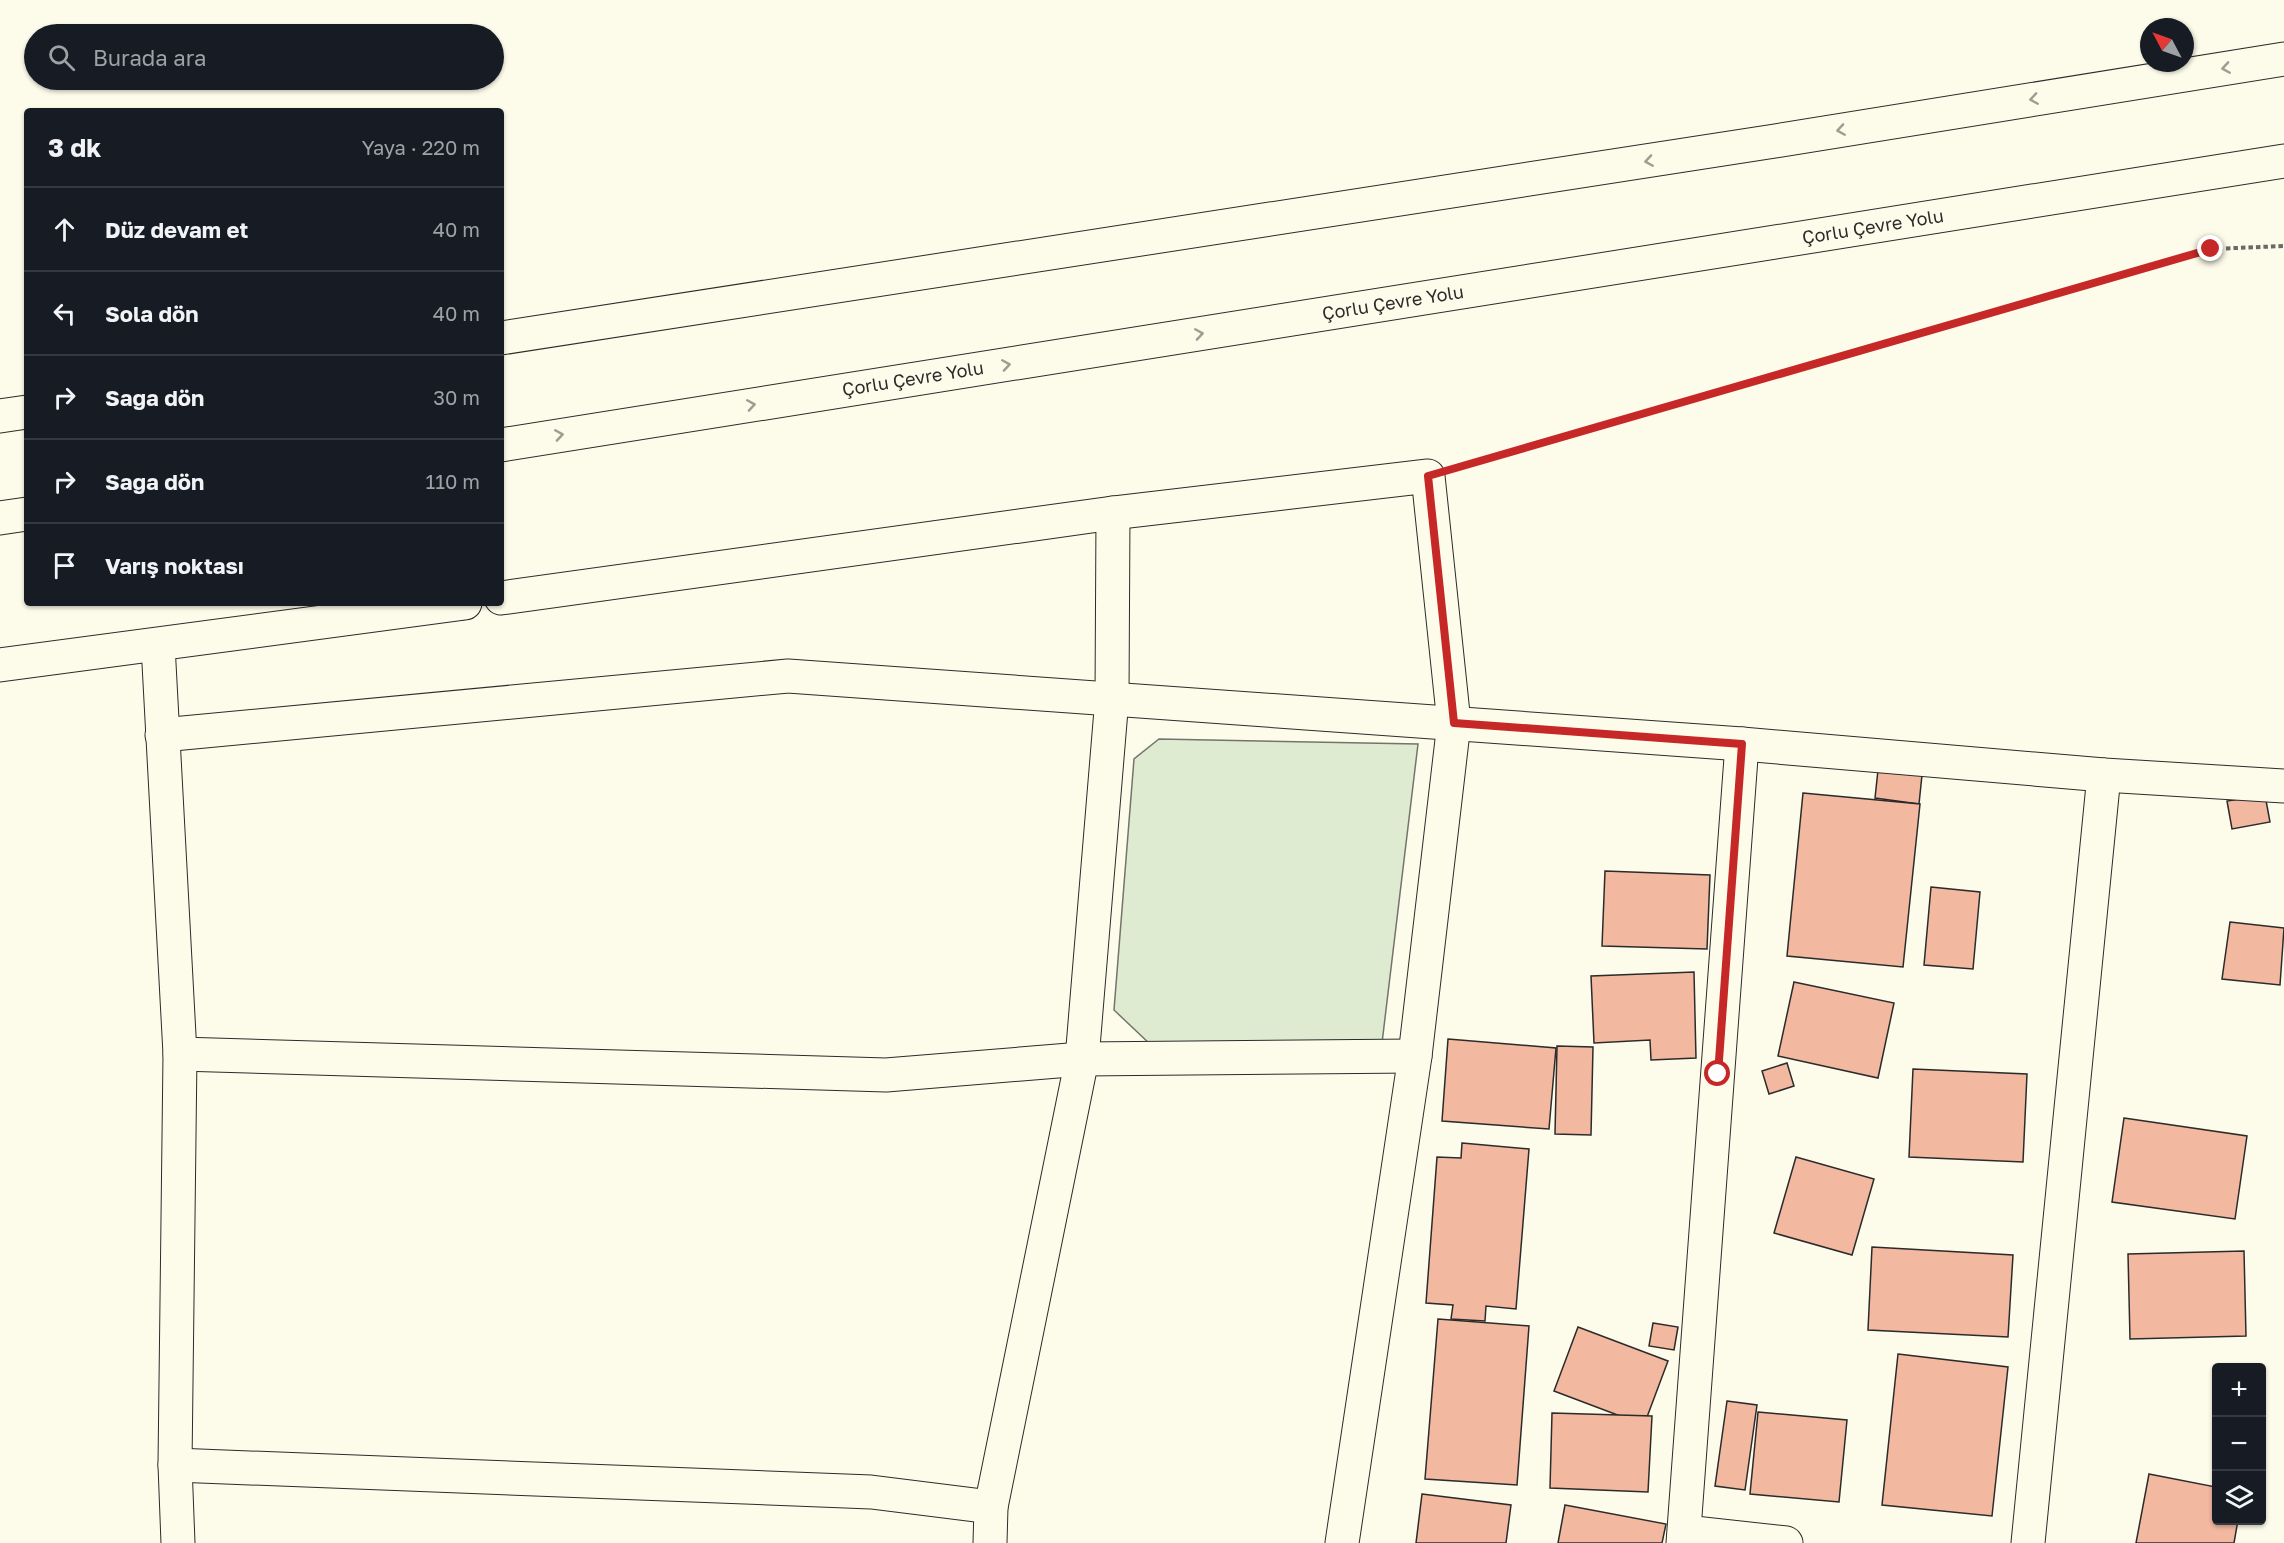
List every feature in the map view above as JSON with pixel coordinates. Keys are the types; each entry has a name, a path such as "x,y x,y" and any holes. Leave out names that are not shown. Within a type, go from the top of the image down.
{"main road":[{"path":"504,338 1786,139 2284,59"},
{"name":"Çorlu Çevre Yolu","path":"504,445 2284,161"},
{"path":"0,416 24,412"},
{"path":"504,598 1113,513 1428,476 1454,723 1415,1056 1342,1543"},
{"path":"990,1543 991,1507 1082,1059 1112,698 1113,513"},
{"path":"0,518 24,514"},
{"path":"0,665 443,606"},
{"path":"158,645 180,1054 175,1465 178,1543"},
{"path":"162,735 788,676 1742,744 2104,775 2284,786"},
{"path":"1742,744 1684,1538 1786,1543"},
{"path":"2028,1543 2104,775"},
{"path":"180,1054 886,1075 1082,1059 1415,1056"},
{"path":"175,1465 871,1492 991,1507"}],"path":[{"path":"1428,476 2211,249 2284,246"}],"green space":[{"path":"1159,739 1418,744 1382,1043 1151,1045 1114,1010 1134,759"}],"building":[{"path":"1878,770 1922,775 1919,804 1875,798"},
{"path":"1803,793 1920,804 1903,967 1787,956"},
{"path":"2265,795 2270,822 2232,829 2227,801"},
{"path":"1605,871 1710,875 1707,949 1602,946"},
{"path":"1931,887 1980,892 1973,969 1924,965"},
{"path":"2230,922 2284,928 2280,985 2222,979"},
{"path":"1694,972 1696,1058 1651,1060 1650,1040 1594,1043 1591,976"},
{"path":"1794,982 1894,1003 1878,1078 1778,1056"},
{"path":"1448,1039 1556,1048 1549,1129 1442,1121"},
{"path":"1557,1046 1593,1047 1591,1135 1555,1134"},
{"path":"1787,1063 1794,1086 1769,1094 1762,1071"},
{"path":"1913,1069 2027,1074 2023,1162 1909,1157"},
{"path":"2124,1118 2247,1136 2235,1219 2112,1202"},
{"path":"1462,1143 1529,1149 1516,1309 1486,1306 1485,1321 1451,1319 1453,1305 1426,1303 1437,1157 1461,1158"},
{"path":"1796,1157 1874,1179 1852,1255 1774,1233"},
{"path":"1872,1247 2013,1255 2008,1337 1868,1330"},
{"path":"2244,1251 2246,1336 2130,1339 2128,1254"},
{"path":"1438,1319 1529,1326 1517,1485 1425,1479"},
{"path":"1653,1323 1678,1327 1674,1350 1649,1346"},
{"path":"1578,1327 1668,1361 1644,1425 1554,1391"},
{"path":"1898,1354 2008,1367 1992,1516 1882,1505"},
{"path":"1727,1401 1757,1405 1745,1490 1715,1486"},
{"path":"1758,1412 1847,1420 1839,1502 1750,1494"},
{"path":"1552,1413 1652,1416 1648,1492 1550,1488"},
{"path":"2149,1474 2212,1486 2212,1525 2237,1525 2234,1543 2136,1543"},
{"path":"1422,1494 1511,1505 1506,1543 1416,1543"},
{"path":"1565,1505 1666,1524 1662,1543 1558,1543"}],"route":[{"path":"1718,1074 1742,744 1454,723 1428,476 2211,249"}]}
